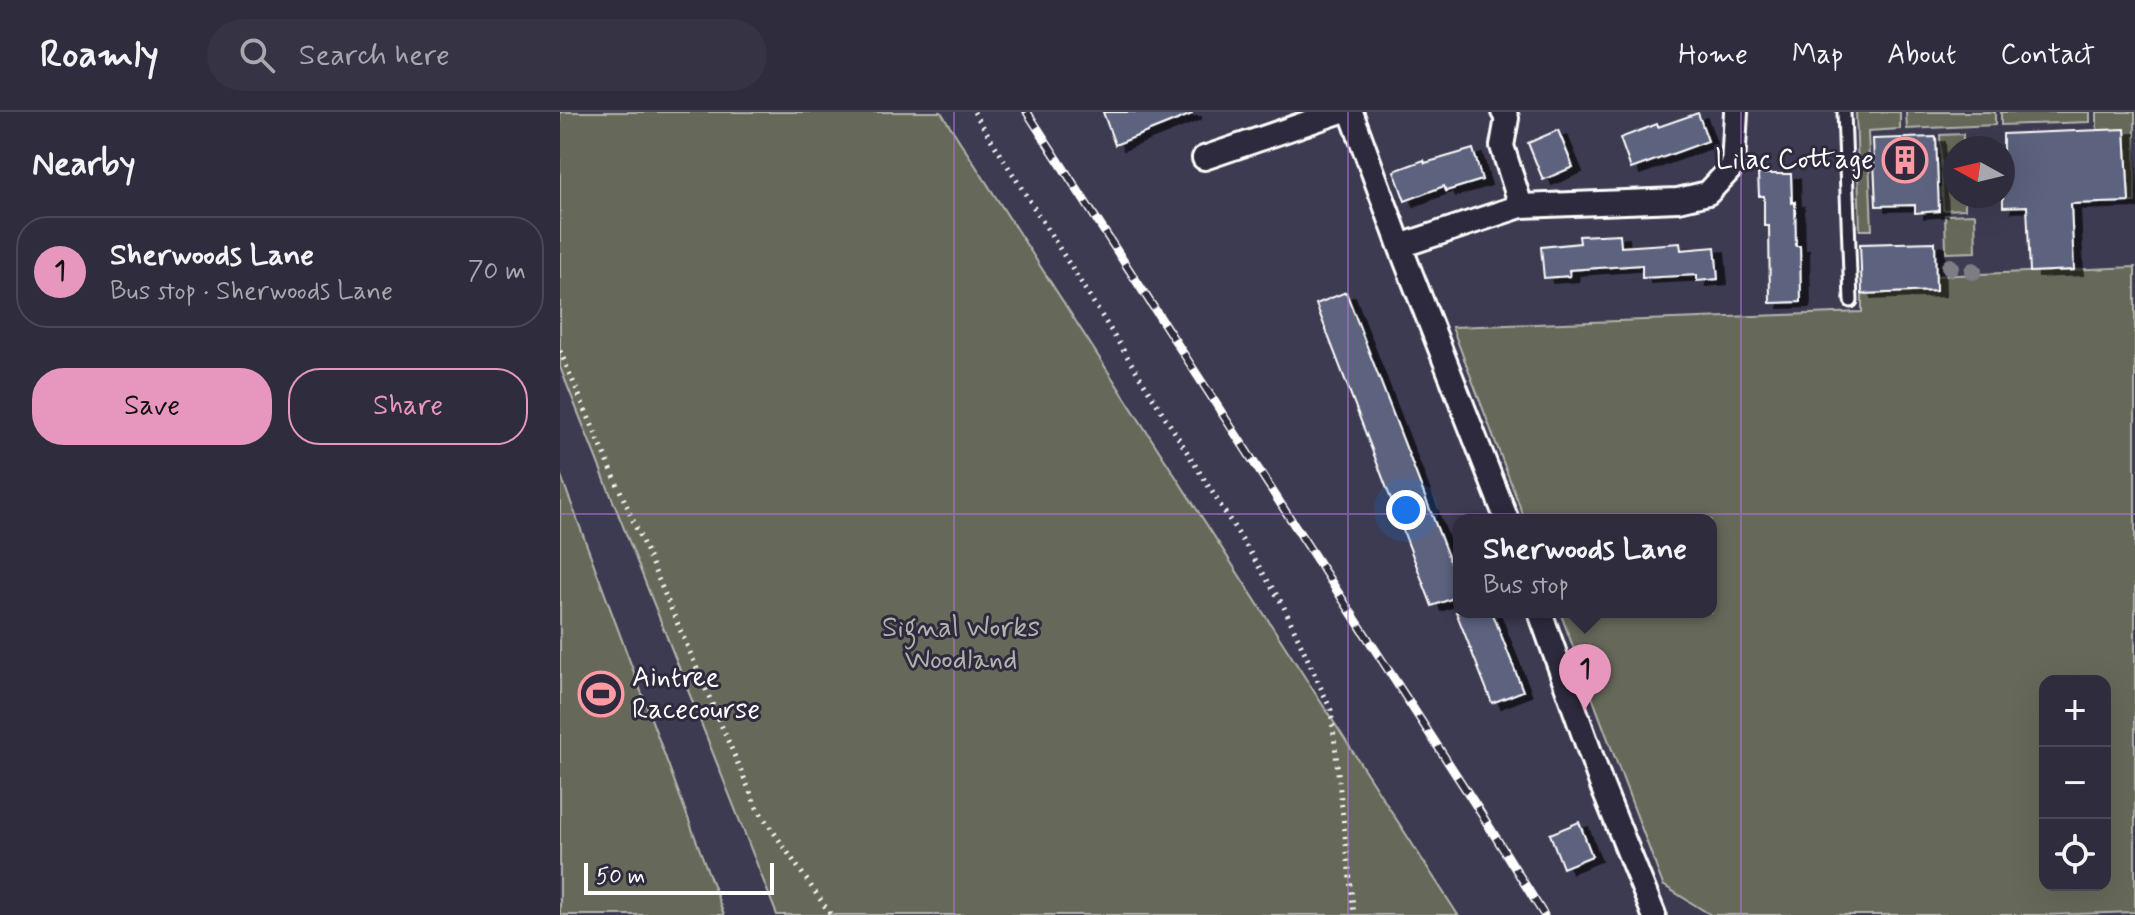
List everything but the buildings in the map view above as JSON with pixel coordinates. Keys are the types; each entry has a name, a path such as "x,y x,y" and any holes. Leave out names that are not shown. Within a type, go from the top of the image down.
{"street":[{"path":"1204,158 1339,112"},
{"path":"1351,112 1505,514"},
{"path":"1503,112 1507,118 1502,146 1521,206"},
{"path":"1400,246 1521,206 1678,200 1708,193 1733,166 1736,112"},
{"path":"1542,618 1602,786 1654,915"}],"lane":[{"path":"1844,112 1851,301"}],"path":[{"path":"974,112 1283,605 1331,710 1354,915"},
{"path":"560,351 757,808 831,915"}],"green space":[{"name":"Signal Works Woodland","path":"560,112 941,112 1458,915 777,915 560,367"},
{"path":"1856,112 1900,112 1900,129 1868,131 1872,230 1860,230"},
{"path":"1906,112 1995,112 1995,125 1907,129"},
{"path":"2001,112 2090,112 2090,122 2001,125"},
{"path":"2097,112 2135,112 2135,202 2129,202 2125,130 2097,130"},
{"path":"1963,134 1943,136 1943,208 1965,209 1943,210 1940,135"},
{"path":"1975,214 1976,252 1946,253 1945,215"},
{"path":"2135,267 2135,912 1711,915 1663,885 1562,618 1717,618 1717,514 1523,514 1452,327 1862,312 1862,294 1935,276"},
{"name":"Aintree Racecourse","path":"560,473 724,915 560,915"}],"railway":[{"path":"1027,112 1544,915"}],"place":[{"name":"Lilac Cottage","path":"1905,160"},
{"name":"Aintree Racecourse","path":"601,694"},
{"name":"Sherwoods Lane","path":"1585,710"}]}
